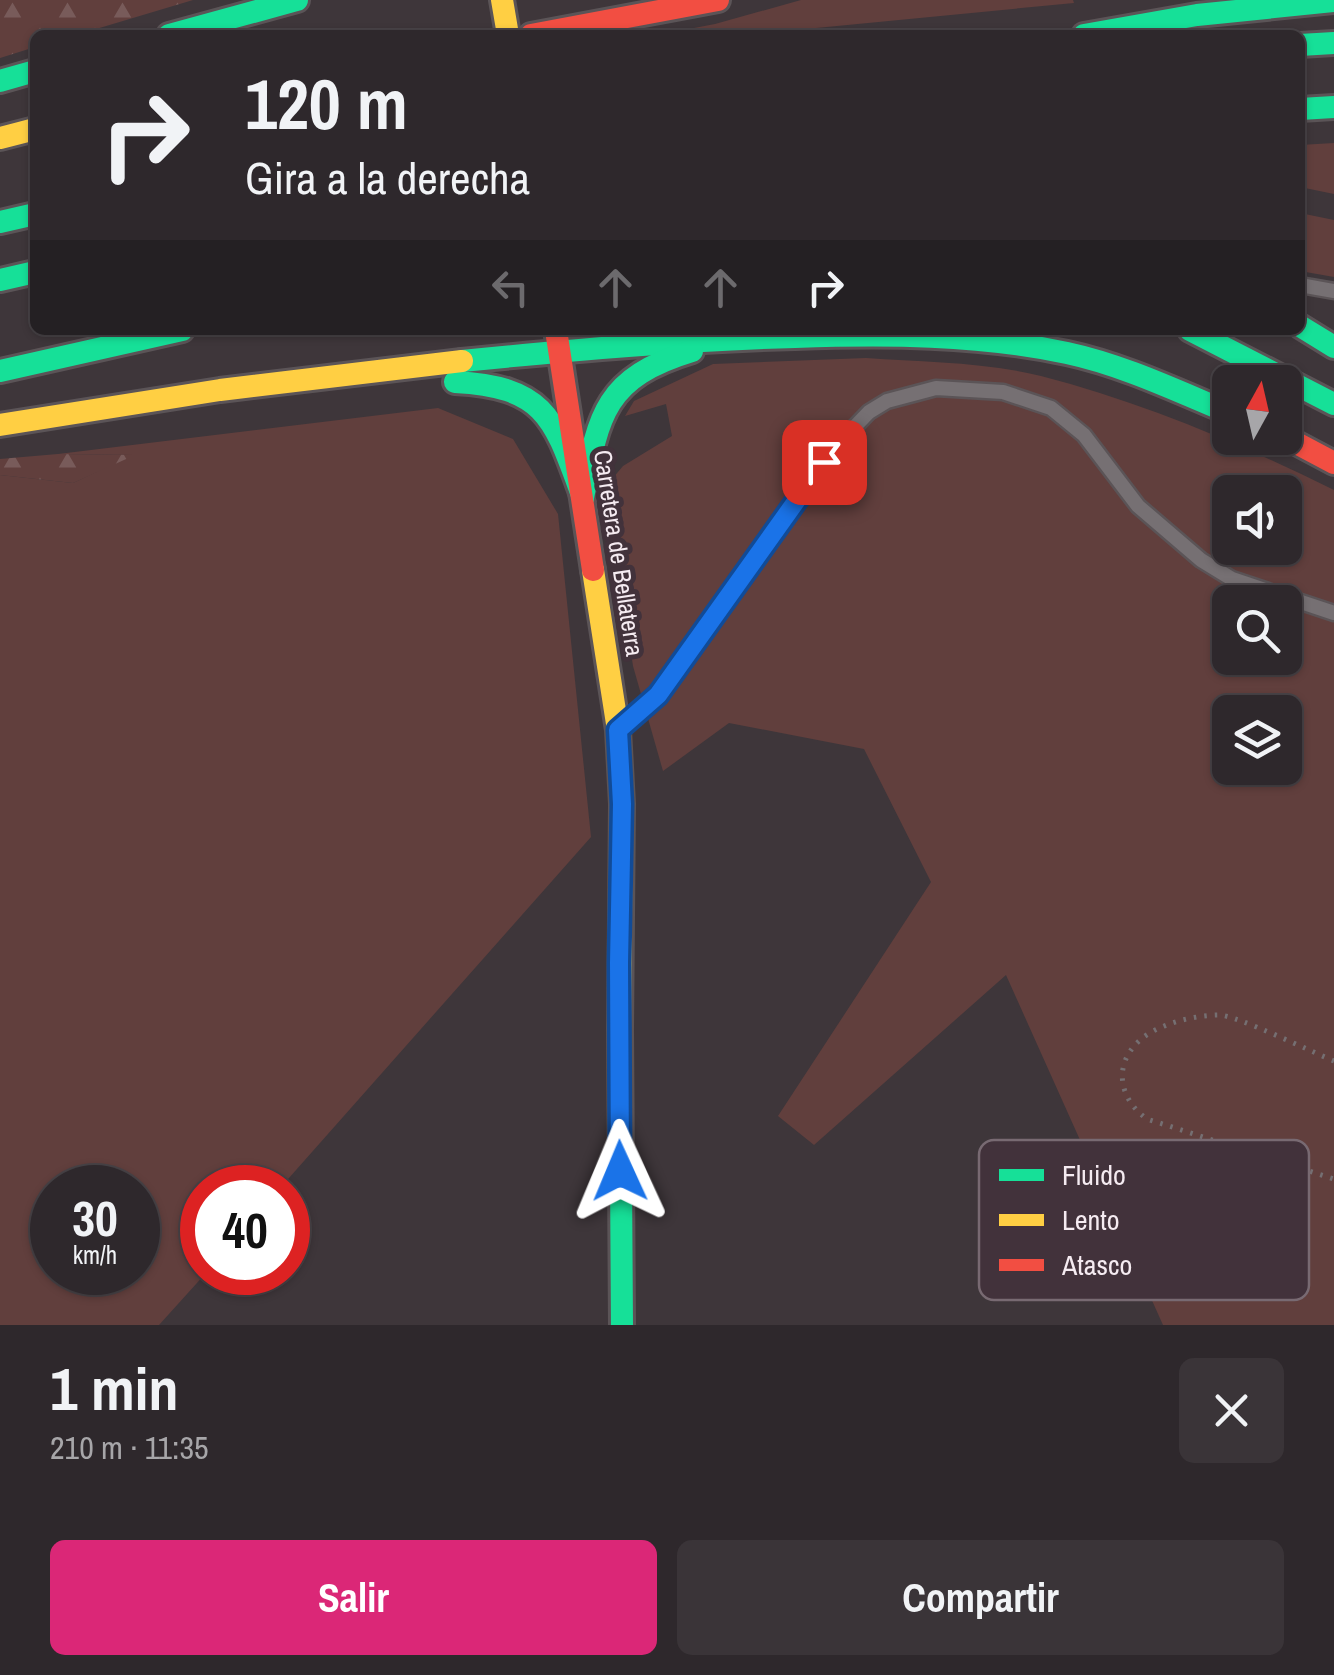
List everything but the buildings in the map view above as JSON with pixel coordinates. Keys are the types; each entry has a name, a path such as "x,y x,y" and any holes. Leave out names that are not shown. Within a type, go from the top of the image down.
{"main road":[{"path":"187,30 297,0"},
{"path":"502,0 507,30"},
{"path":"558,30 718,0"},
{"path":"1113,30 1334,0"},
{"path":"1305,45 1334,44"},
{"path":"0,80 30,72"},
{"path":"1305,108 1334,107"},
{"path":"0,138 30,130"},
{"path":"0,222 30,215"},
{"path":"0,280 30,273"},
{"path":"0,295 30,292"},
{"path":"1305,329 1334,347"},
{"path":"0,370 159,335"},
{"path":"601,335 642,343"},
{"path":"0,425 558,340 642,343 854,335"},
{"path":"893,335 1012,344 1072,354 1118,368 1212,407"},
{"path":"1200,335 1334,404"},
{"path":"154,400 284,365 468,337"},
{"path":"583,498 595,432 625,385 644,369 670,357 752,339"},
{"name":"Carretera de Bellaterra","path":"558,340 618,730 622,804 622,1325"},
{"path":"285,381 474,382 521,390 545,411 553,424 583,498"},
{"path":"1302,446 1334,463"}],"lane":[{"path":"1305,286 1334,291"},
{"path":"618,730 658,695 805,485 842,440 869,412 888,401 936,388 1002,392 1051,408 1084,435 1138,506 1201,560 1232,578 1334,613"}],"path":[{"path":"1212,1140 1147,1119 1133,1109 1123,1091 1121,1072 1138,1040 1174,1022 1222,1014 1334,1061"},
{"path":"1309,1171 1334,1179"}],"green space":[{"path":"0,0 193,0 93,30 30,30 30,49 0,58"},
{"path":"801,0 1074,3 795,30 683,30"},
{"path":"1334,143 1334,194 1305,188 1305,145"},
{"path":"1305,214 1334,220 1334,277 1305,272"},
{"path":"866,358 954,363 1041,376 1154,411 1212,435 1212,455 1261,455 1334,490 1334,1325 1163,1325 1152,1300 1309,1300 1309,1140 1080,1140 1006,975 814,1145 778,1116 931,882 864,749 729,723 663,771 633,666 607,485 623,466 672,436 666,404 625,416 634,401 713,364"},
{"path":"438,408 513,439 558,514 591,837 300,1165 180,1165 180,1295 186,1295 159,1325 0,1325 0,475 73,483 132,455 58,454"},
{"path":"58,454 135,455 73,483 0,475 0,459"}],"traffic: fast":[{"path":"187,30 297,0"},
{"path":"1112,30 1197,15 1334,1"},
{"path":"1305,45 1334,43"},
{"path":"0,81 30,72"},
{"path":"1305,109 1334,107"},
{"path":"0,222 30,215"},
{"path":"0,280 30,273"},
{"path":"1305,329 1334,347"},
{"path":"0,371 160,335"},
{"path":"1200,335 1334,404"},
{"path":"462,361 753,338 965,339 1088,358 1212,405"},
{"path":"583,498 594,444 610,404 640,374 692,351"},
{"path":"455,382 510,391 543,412 564,447 583,498"},
{"path":"620,1029 622,1325"}],"traffic: slow":[{"path":"502,0 507,30"},
{"path":"0,138 30,130"},
{"path":"0,425 220,390 462,361"},
{"path":"593,570 618,730 622,804 620,1029"}],"traffic: jam":[{"path":"558,30 718,0"},
{"path":"557,335 593,570"},
{"path":"1302,446 1334,463"}],"route":[{"path":"620,1171 622,804 618,730 658,695 824,462"}]}
